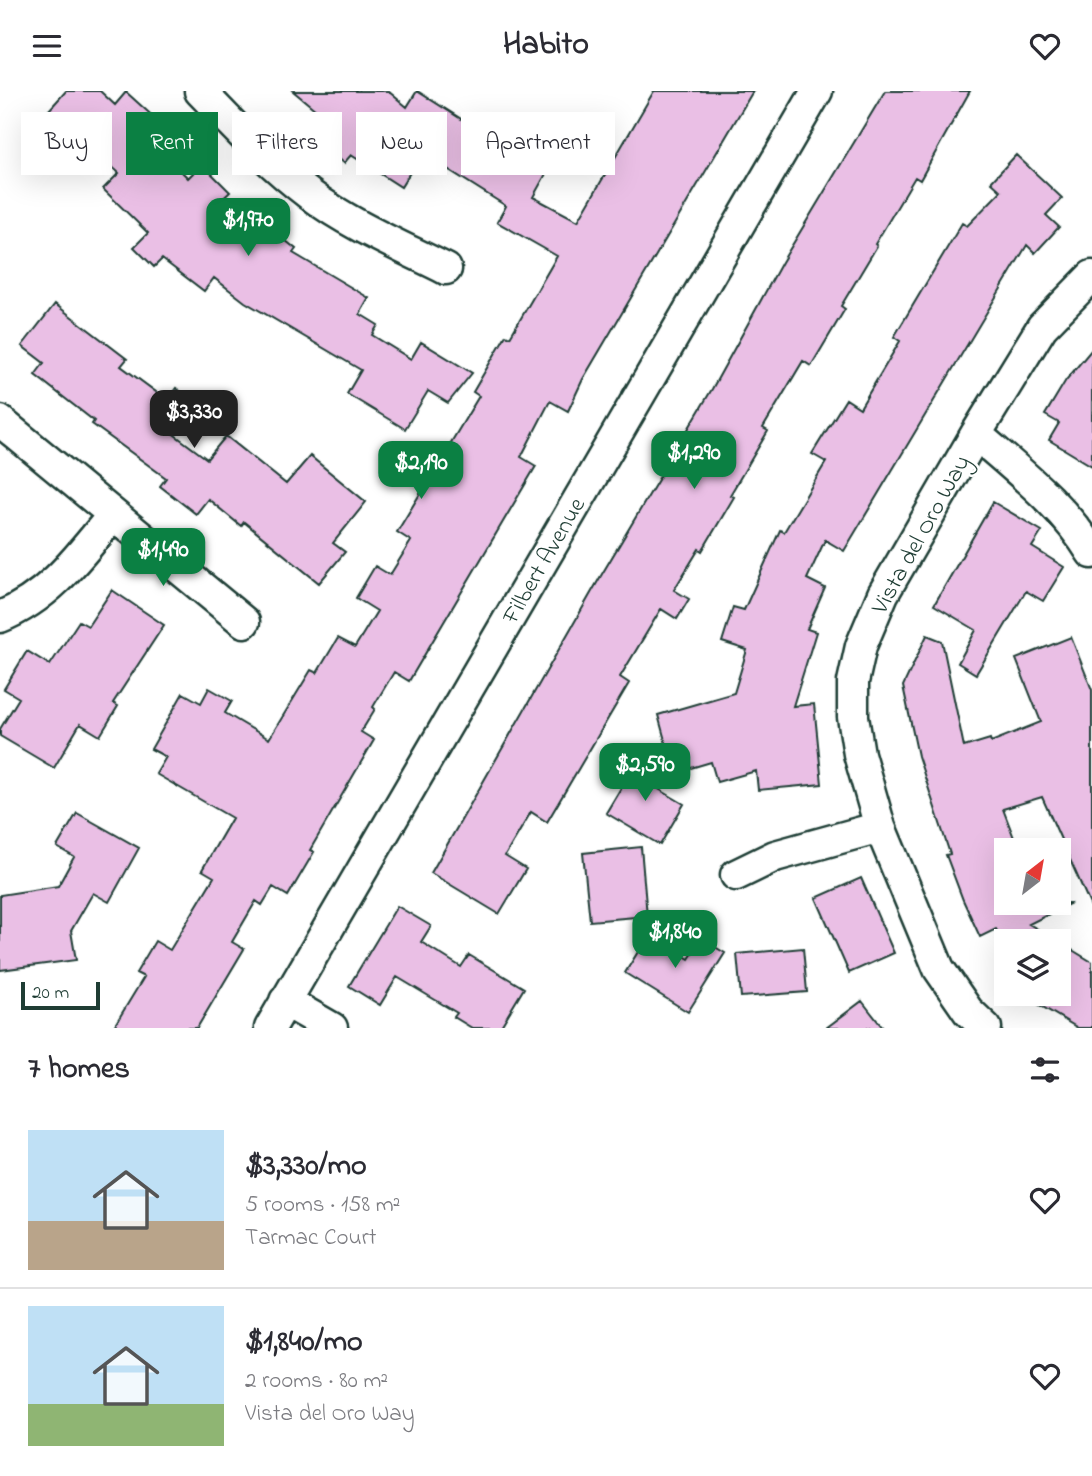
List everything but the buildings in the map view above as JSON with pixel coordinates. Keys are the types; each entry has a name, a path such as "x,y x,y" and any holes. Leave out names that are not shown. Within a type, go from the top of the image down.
{"street":[{"path":"200,91 271,164 311,196 348,219 446,269"},
{"name":"Filbert Avenue","path":"270,1028 817,91"},
{"name":"Vista del Oro Way","path":"986,1028 968,1011 939,969 880,827 866,787 853,717 853,682 861,646 883,594 976,434 1042,327 1092,276"},
{"path":"0,421 244,622"},
{"path":"976,434 1051,500 1077,528 1092,553"},
{"path":"0,617 46,590 75,562 113,515"},
{"path":"736,875 775,856 880,827"},
{"path":"285,1001 332,1028"}]}
